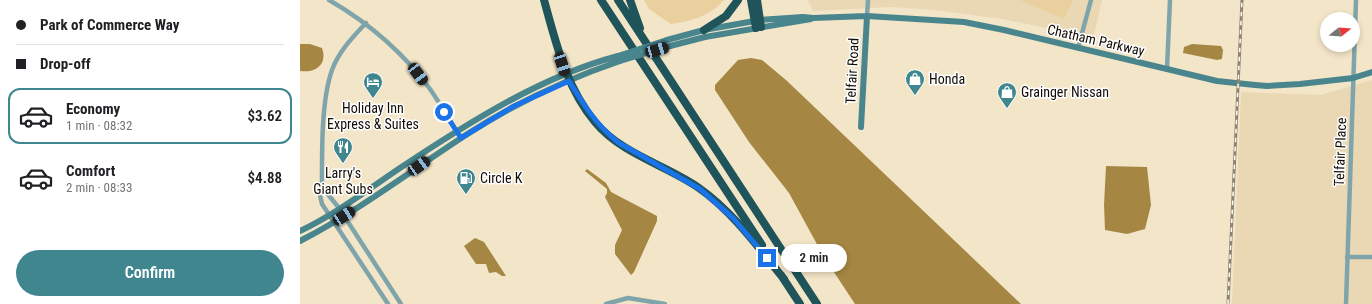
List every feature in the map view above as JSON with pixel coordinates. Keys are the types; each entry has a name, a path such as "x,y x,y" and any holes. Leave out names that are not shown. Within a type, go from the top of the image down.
{"highway":[{"path":"544,0 567,78 594,122 619,143 684,179 717,202 733,218 784,279"},
{"path":"602,0 800,304"},
{"path":"618,0 817,304"},
{"path":"630,0 644,40"},
{"path":"704,30 726,16 738,0"},
{"path":"751,0 758,24"},
{"path":"757,0 758,24"}],"main road":[{"name":"Chatham Parkway","path":"300,231 339,208 457,131 513,100 667,40 704,30 813,18 867,16 964,22 1004,30 1217,81 1267,86 1353,78 1372,72"},
{"name":"Telfair Road","path":"861,127 867,16"},
{"name":"Chatham Parkway","path":"619,58 758,24"},
{"name":"Chatham Parkway","path":"300,241 344,216 461,138 514,106 567,78"}],"street":[{"path":"329,0 366,23 395,48 418,74 461,138"},
{"path":"867,16 868,0"},
{"path":"1078,48 1091,0"},
{"path":"1167,69 1170,0"},
{"name":"Telfair Place","path":"1346,304 1356,0"},
{"path":"366,23 346,44 332,70 325,104 321,199 333,222 388,304"},
{"path":"322,186 339,208 401,304"},
{"path":"1347,257 1372,257"},
{"path":"606,304 628,298 665,304"}],"shaded area":[{"path":"644,0 724,0 719,6 707,14 671,24 649,9"},
{"path":"808,0 1102,0 1094,35 1057,30 1002,19 935,10 890,7 813,11"},
{"path":"1020,0 1073,0 1064,19"},
{"path":"300,44 310,44 322,48 323,59 319,67 311,71 300,71"},
{"path":"1192,44 1221,46 1223,50 1222,59 1217,60 1183,53 1184,47"},
{"path":"751,58 762,60 786,80 1021,304 855,304 824,257 789,193 749,142 715,90 715,85 738,60"},
{"path":"1372,80 1372,304 1232,304 1241,92 1320,95"},
{"path":"1106,166 1147,167 1151,205 1145,229 1127,234 1105,230 1104,205"},
{"path":"587,169 606,183 611,192 657,216 657,221 634,272 631,275 615,254 615,245 622,230 605,197 607,189 585,171"},
{"path":"475,238 484,242 506,276 502,276 496,272 489,273 486,264 476,264 464,246"}],"railway":[{"path":"1228,304 1242,0"}],"place":[{"name":"Honda","path":"915,96"},
{"name":"Holiday Inn Express & Suites","path":"373,99"},
{"name":"Grainger Nissan","path":"1007,109"},
{"name":"Larry's Giant Subs","path":"343,164"},
{"name":"Circle K","path":"466,195"}],"route":[{"path":"444,112 461,138 514,106 569,81 594,122 608,135 619,143 684,179 717,202 733,218 767,258"}]}
